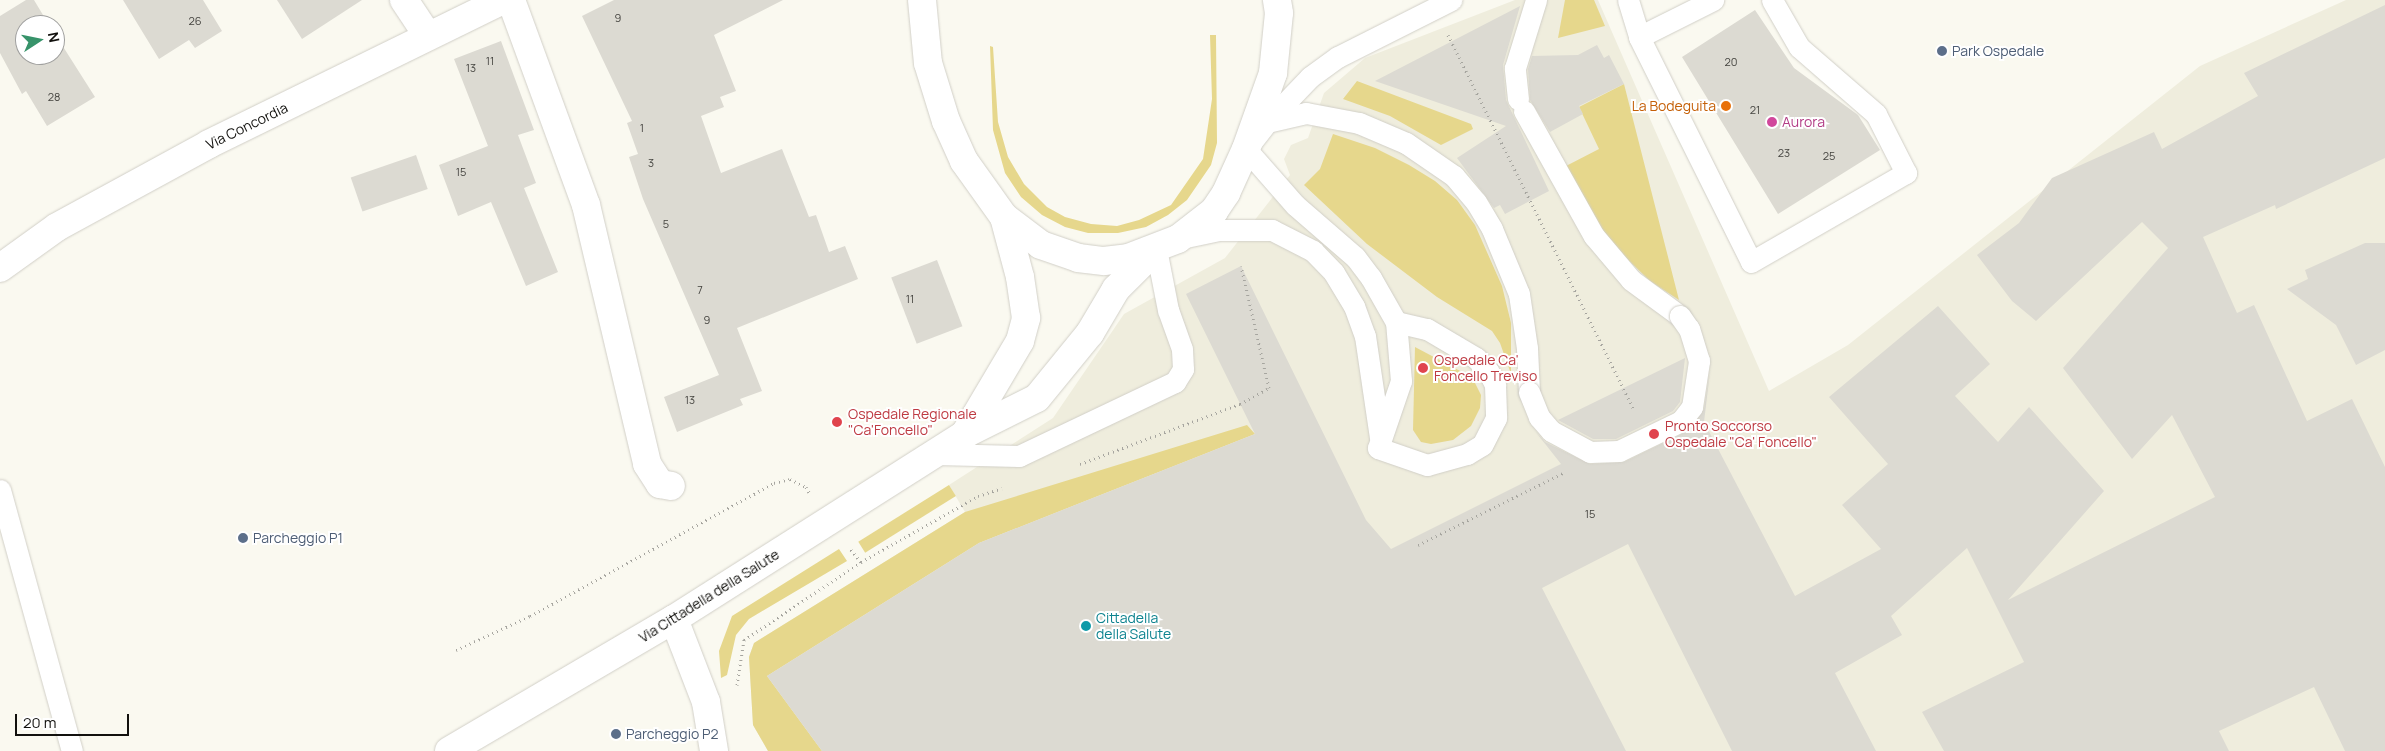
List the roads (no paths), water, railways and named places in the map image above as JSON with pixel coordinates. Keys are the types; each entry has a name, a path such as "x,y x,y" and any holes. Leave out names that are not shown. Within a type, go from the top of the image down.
{"street":[{"path":"404,0 428,36"},
{"name":"Via Concordia","path":"0,268 57,227 209,144 504,0"},
{"path":"511,0 586,205 648,464 660,484 671,486"},
{"path":"922,0 928,63 946,121 964,161 1004,218 1041,245 1078,258 1104,261 1128,258 1167,244 1214,211 1246,150 1273,73 1279,14 1277,0"},
{"name":"Via Cittadella della Salute","path":"965,434 1020,341 1026,318 1020,277 1004,218"},
{"name":"Via Cittadella della Salute","path":"449,751 674,619 965,434 1037,398 1090,333 1116,289 1167,244"},
{"path":"674,619 706,702 714,751"}],"lane":[{"path":"1396,322 1427,328 1476,358 1495,385 1496,418 1482,445 1443,462 1426,465 1378,448 1401,381 1396,322 1371,278 1354,257 1295,205 1246,150 1267,122 1310,77 1338,57 1451,0"},
{"path":"1267,122 1306,113 1359,123 1406,143 1454,176 1476,202 1492,229 1520,294 1527,348 1529,392 1539,417 1551,431 1590,452 1619,451 1681,421 1692,407 1699,361 1689,329 1680,316 1631,280 1594,236 1521,105 1515,68 1536,0"},
{"path":"1628,0 1639,37 1751,262 1906,173 1876,114 1800,47 1772,0"},
{"path":"1639,37 1713,0"},
{"path":"935,454 1019,456 1175,382 1183,369 1182,349 1168,310 1167,244 1220,230 1272,230 1313,251 1334,273 1354,306 1365,336 1380,438"},
{"path":"0,490 72,751"}],"place":[{"name":"Park Ospedale","path":"1942,51"},
{"name":"La Bodeguita","path":"1726,106"},
{"name":"Aurora","path":"1772,122"},
{"name":"Ospedale Ca' Foncello Treviso","path":"1423,368"},
{"name":"Ospedale Regionale \"Ca'Foncello\"","path":"837,422"},
{"name":"Pronto Soccorso Ospedale \"Ca' Foncello\"","path":"1654,434"},
{"name":"Parcheggio P1","path":"243,538"},
{"name":"Cittadella della Salute","path":"1086,626"},
{"name":"Parcheggio P2","path":"616,734"}]}
